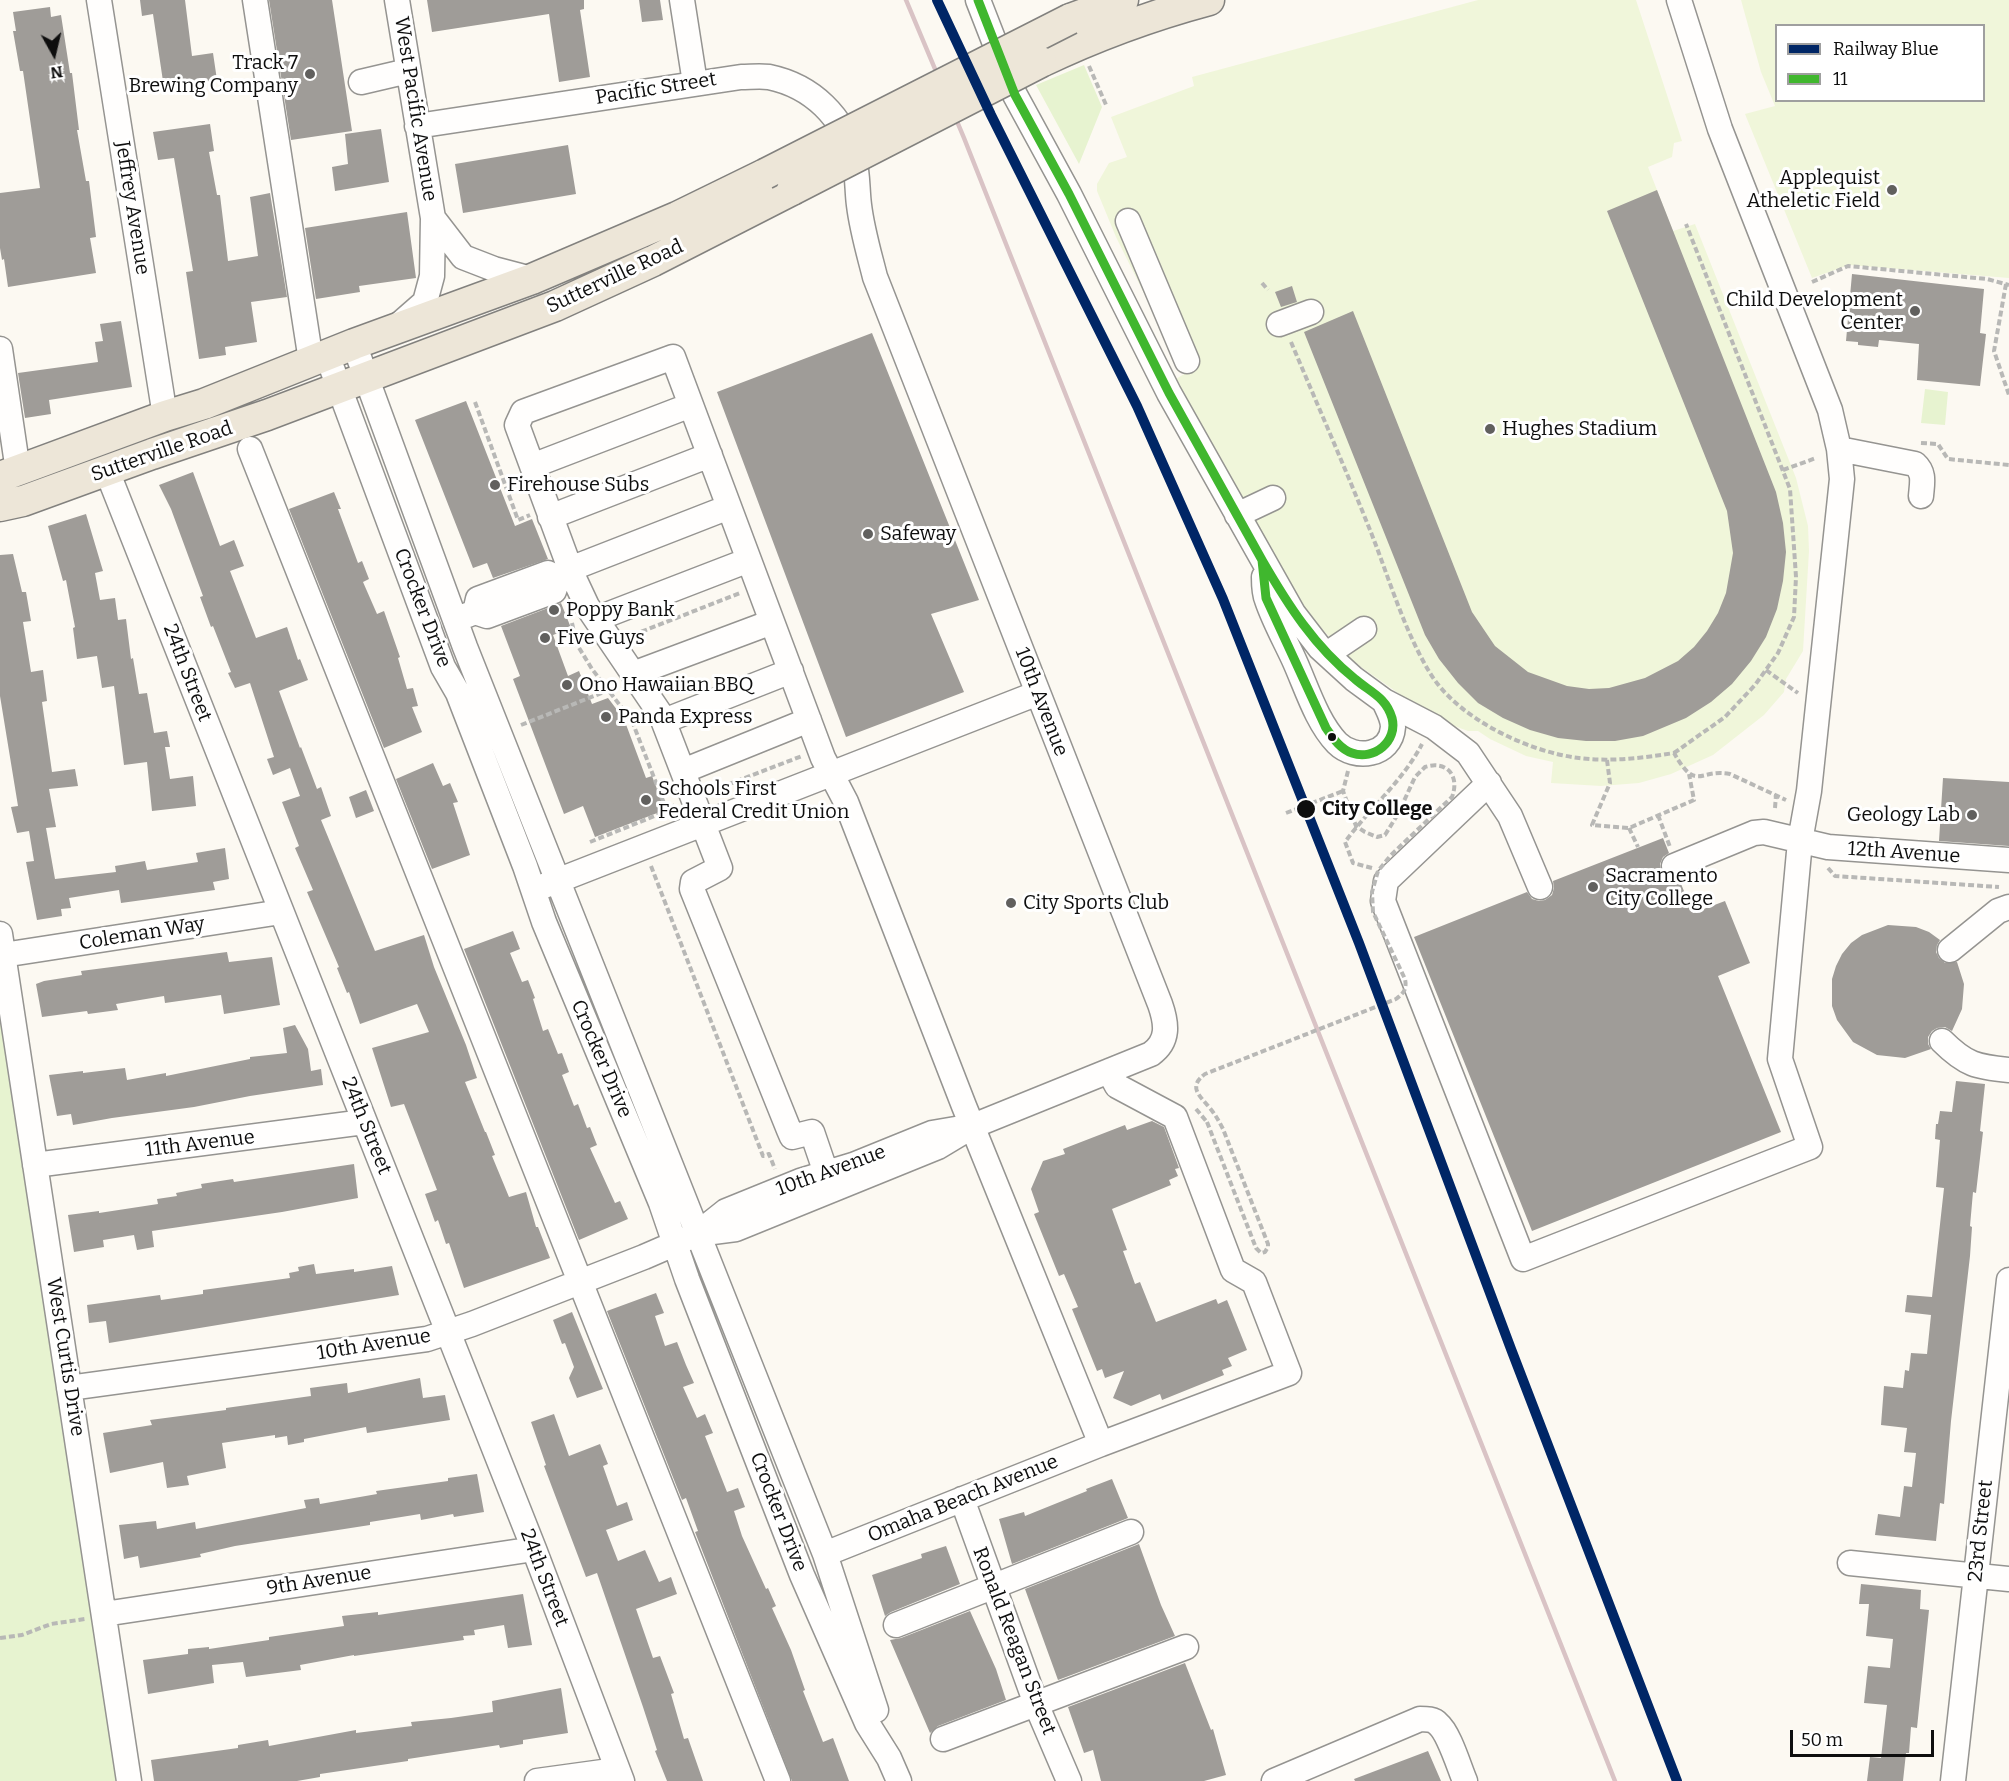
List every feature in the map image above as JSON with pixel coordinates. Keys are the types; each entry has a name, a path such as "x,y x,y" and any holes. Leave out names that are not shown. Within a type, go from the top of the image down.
{"main road":[{"name":"Sutterville Road","path":"9,474 165,416 204,404 331,353 532,279 677,217 1070,19 1123,0"},
{"name":"Sutterville Road","path":"0,506 23,501 340,388 555,306 653,261 1041,62 1149,19 1209,0"},
{"path":"107,471 108,460 121,450 197,420 204,404"}],"street":[{"name":"Jeffrey Avenue","path":"99,0 165,416"},
{"path":"255,0 331,353"},
{"name":"West Pacific Avenue","path":"393,330 425,302 432,276 433,218 397,0"},
{"path":"682,0 695,83"},
{"path":"978,0 1015,95 1069,194 1168,393 1293,613 1327,654 1354,679 1384,701 1434,727 1468,753 1510,816 1540,887"},
{"path":"1489,783 1386,881 1383,901 1523,1259 1810,1147 1780,1059 1800,841 1809,791 1841,484 1839,449 1830,410 1720,129 1679,0"},
{"path":"361,82 408,71"},
{"name":"Pacific Street","path":"417,126 741,76 768,77 789,83 814,97 835,117 847,136 855,162"},
{"name":"10th Avenue","path":"69,1388 427,1339 698,1234 736,1229 938,1147 973,1126 1156,1050 1166,1034 1164,1015 875,277 864,234 855,162"},
{"name":"West Pacific Avenue","path":"433,218 463,256 494,269 532,279"},
{"path":"1128,221 1187,361"},
{"path":"1284,331 1311,312"},
{"path":"0,349 9,474"},
{"name":"Crocker Drive","path":"331,353 367,377 465,616 558,881 825,1554 889,1758 899,1781"},
{"name":"Crocker Drive","path":"331,353 340,388 442,667 458,693 544,922 661,1203 802,1575 867,1723 889,1758"},
{"path":"826,1173 812,1132 792,1137 692,889 693,882 697,878 720,868 664,721 566,574 542,515 532,466 517,425 523,412 673,357 823,758 849,809 1101,1444"},
{"path":"532,466 691,405"},
{"path":"250,449 778,1781"},
{"path":"1839,449 1915,464 1923,476 1921,496"},
{"path":"542,515 710,455"},
{"name":"24th Street","path":"107,471 447,1332 475,1375 534,1548 619,1775"},
{"path":"1237,515 1273,498"},
{"path":"465,616 487,616 554,591 566,574 729,507"},
{"path":"596,619 749,560"},
{"path":"1262,560 1266,598 1316,709 1338,744 1352,753 1364,754 1383,747 1390,740 1393,728 1392,719 1384,701"},
{"path":"633,674 772,622"},
{"path":"1327,654 1364,629"},
{"path":"664,721 791,671"},
{"path":"534,891 1038,693"},
{"path":"683,771 809,720"},
{"name":"12th Avenue","path":"1673,858 1755,833 1775,833 1828,847 2009,861"},
{"path":"1950,950 1998,911 2009,907"},
{"name":"Coleman Way","path":"2,945 281,912"},
{"name":"West Curtis Drive","path":"2,945 69,1388 98,1616 129,1781"},
{"path":"1942,1041 1964,1060 1978,1067 2009,1070"},
{"name":"Omaha Beach Avenue","path":"825,1554 1101,1444 1289,1373 1254,1282 1233,1270 1174,1117 1160,1107 1145,1102 1117,1086 1109,1071"},
{"name":"11th Avenue","path":"35,1165 364,1122"},
{"name":"10th Avenue","path":"698,1234 726,1211 800,1181 853,1165 932,1133 973,1126"},
{"name":"23rd Street","path":"1953,1781 1975,1576 2005,1345 2009,1280"},
{"name":"Ronald Reagan Street","path":"962,1499 1036,1704 1069,1781"},
{"path":"896,1625 1131,1532"},
{"name":"9th Avenue","path":"98,1616 534,1548"},
{"path":"1850,1563 2009,1579"},
{"path":"943,1739 1186,1647"},
{"path":"1274,1781 1420,1719 1429,1719 1438,1723 1454,1753 1465,1781"},
{"path":"537,1781 619,1775"}],"path":[{"path":"1085,57 1107,107"},
{"path":"1284,331 1351,482 1409,634 1430,675 1454,703 1476,718 1544,751 1578,758 1606,760 1674,753 1725,717 1755,685 1778,653 1794,617 1796,577 1790,489 1686,224"},
{"path":"1812,282 1848,266 1987,279 2007,285 1994,351 2009,395"},
{"path":"1262,283 1268,290"},
{"path":"475,402 519,520 542,515"},
{"path":"1783,470 1816,458"},
{"path":"592,669 632,635 759,586"},
{"path":"569,613 574,632 573,638 592,669 632,721 667,811"},
{"path":"1766,670 1798,693"},
{"path":"521,725 609,690"},
{"path":"1378,871 1369,866 1353,863 1345,842 1415,758 1425,739"},
{"path":"1207,1122 1256,1248 1264,1252 1269,1247 1268,1244 1223,1129 1197,1092 1196,1085 1205,1074 1396,999 1403,993 1406,987 1405,979 1373,912 1372,892 1378,871 1391,855 1452,797 1455,789 1452,775 1446,768 1439,765 1425,767 1415,777 1398,814 1385,835 1377,837 1356,826 1343,791 1352,753"},
{"path":"1606,760 1611,783 1593,825 1629,828 1694,800 1689,774 1674,753"},
{"path":"705,793 805,755"},
{"path":"1689,774 1700,778 1720,772 1730,774 1786,800"},
{"path":"1286,813 1343,791"},
{"path":"1775,808 1776,795"},
{"path":"590,842 667,811 678,803"},
{"path":"1658,815 1673,858"},
{"path":"1629,828 1638,848"},
{"path":"649,860 763,1156 769,1154 777,1173"},
{"path":"1826,865 1835,876 2009,888"},
{"path":"0,1638 22,1635 51,1624 98,1616"}],"green space":[{"name":"Hughes Stadium","path":"1478,0 1636,0 1682,141 1674,143 1672,157 1648,167 1673,231 1695,224 1796,478 1808,526 1809,551 1803,651 1786,679 1784,692 1764,715 1713,755 1671,774 1639,783 1601,786 1551,783 1553,762 1526,756 1478,731 1468,731 1435,719 1344,653 1303,608 1176,379 1184,374 1116,237 1097,191 1097,184 1109,163 1127,157 1111,117 1194,86 1192,77"},
{"name":"Applequist Atheletic Field","path":"1741,0 2009,0 2009,278 1849,265 1812,278 1745,114 1775,106 1761,72"},
{"path":"1084,65 1102,107 1079,164 1036,85"},
{"path":"1925,389 1948,392 1945,425 1921,423"},
{"path":"0,986 122,1781 0,1781"}],"building":[{"path":"140,0 185,0 192,56 213,53 217,80 164,88 153,14 142,16"},
{"name":"Track 7 Brewing Company","path":"269,0 332,0 352,131 291,140"},
{"path":"427,0 584,0 584,9 580,10 590,77 559,82 549,14 432,32"},
{"path":"639,0 660,0 663,20 642,22"},
{"path":"50,7 51,17 61,15 70,73 72,73 79,130 77,130 86,181 89,181 96,237 90,238 96,273 8,287 0,248 0,193 40,188 23,71 20,71 13,31 16,31 13,12"},
{"path":"210,124 214,151 209,152 217,195 220,195 228,261 258,256 250,197 270,193 287,297 251,302 257,342 225,347 226,355 199,359 186,272 193,271 174,158 158,160 153,132"},
{"path":"381,129 389,182 335,191 332,167 348,164 345,134"},
{"path":"568,145 576,194 463,213 455,164"},
{"path":"1657,190 1776,492 1783,523 1786,552 1783,581 1777,609 1766,637 1751,661 1732,684 1711,702 1686,718 1643,736 1615,741 1558,738 1530,730 1478,703 1439,659 1425,635 1304,332 1353,311 1472,612 1495,646 1528,672 1567,686 1589,689 1609,688 1645,678 1678,661 1707,631 1726,593 1733,553 1727,511 1607,211"},
{"path":"407,212 416,278 359,286 360,292 316,299 305,228"},
{"name":"Child Development Center","path":"1852,274 1984,289 1980,333 1986,334 1980,386 1917,380 1919,344 1879,340 1878,347 1846,341"},
{"path":"1292,286 1297,302 1281,307 1275,292"},
{"path":"121,321 132,387 49,400 51,414 25,418 18,373 98,362 95,342 103,341 100,324"},
{"path":"872,333 979,600 931,614 964,692 846,737 717,392"},
{"path":"466,401 515,526 532,519 548,559 493,578 487,563 473,568 415,420"},
{"path":"193,472 220,546 234,540 244,566 230,571 256,638 287,627 298,660 300,659 308,680 279,691 317,789 321,787 331,816 321,820 375,951 424,935 477,1078 465,1082 495,1155 492,1156 509,1197 526,1192 536,1227 538,1227 550,1258 464,1288 449,1243 446,1244 438,1220 435,1222 425,1194 437,1190 416,1135 404,1104 391,1107 372,1048 429,1032 417,1004 360,1024 307,892 313,890 295,848 299,846 282,802 300,796 290,768 273,775 267,759 274,757 250,683 235,688 228,673 231,672 213,626 211,627 200,597 203,596 171,509 159,485"},
{"path":"334,492 358,563 362,561 369,579 363,582 377,614 384,611 400,657 398,658 407,689 413,688 418,706 412,707 422,732 384,748 289,509"},
{"path":"86,514 103,571 95,573 100,600 115,598 118,620 126,619 131,659 133,658 139,694 147,693 154,733 167,731 170,747 165,747 170,779 193,776 196,806 152,811 147,762 124,765 114,686 102,688 97,656 77,659 73,628 75,627 66,580 63,581 48,526"},
{"path":"13,554 22,592 26,592 31,621 23,622 31,672 43,670 47,701 42,702 52,772 75,769 78,786 49,789 56,827 46,828 55,879 116,872 115,866 145,861 147,870 198,862 196,853 225,848 229,879 213,882 215,890 121,903 119,890 69,898 71,908 61,909 62,916 37,920 26,862 34,861 29,831 17,833 11,807 18,806 0,696 0,555"},
{"path":"561,603 571,628 553,635 568,676 579,671 592,704 608,698 624,719 646,778 652,776 665,810 595,837 583,806 564,814 513,679 520,676 501,626"},
{"path":"433,763 443,786 450,783 458,802 453,803 470,855 432,869 396,779"},
{"name":"Geology Lab","path":"1943,778 2009,782 2009,846 1939,841"},
{"path":"366,790 374,811 356,818 349,797"},
{"path":"1663,838 1669,853 1663,857 1660,864 1661,872 1666,878 1679,879 1693,913 1725,901 1750,963 1718,976 1781,1132 1532,1231 1414,937 1527,892 1532,899 1545,900 1552,895 1553,881"},
{"path":"1888,925 1916,927 1940,940 1936,952 1939,958 1945,963 1957,962 1964,984 1962,1009 1952,1031 1945,1027 1937,1028 1928,1037 1931,1049 1905,1058 1877,1055 1853,1042 1837,1020 1832,1006 1832,979 1842,954 1862,935"},
{"path":"513,931 520,949 510,953 522,982 528,980 543,1031 548,1029 558,1054 562,1053 569,1072 562,1075 574,1106 578,1104 587,1128 590,1127 597,1145 590,1148 615,1203 620,1201 628,1219 579,1240 464,949"},
{"path":"227,952 229,962 272,957 280,1005 224,1014 221,995 165,1003 164,996 116,1004 118,1010 88,1014 87,1011 42,1017 36,984 44,981 82,975 81,971"},
{"path":"295,1025 308,1049 311,1071 321,1069 323,1085 73,1125 71,1114 57,1116 49,1075 125,1068 127,1080 166,1073 166,1076 250,1059 250,1057 287,1053 283,1028"},
{"path":"1956,1081 1985,1084 1980,1131 1983,1132 1976,1193 1973,1192 1970,1256 1944,1504 1940,1503 1936,1541 1875,1535 1878,1514 1900,1517 1904,1486 1912,1487 1916,1453 1904,1452 1907,1428 1881,1425 1884,1386 1903,1388 1905,1370 1909,1371 1911,1353 1927,1354 1931,1315 1905,1312 1907,1295 1932,1297 1944,1188 1936,1187 1940,1140 1935,1139 1936,1124 1938,1124 1940,1111 1952,1112"},
{"path":"1152,1121 1164,1127 1179,1168 1175,1169 1178,1176 1169,1180 1171,1185 1112,1209 1127,1250 1123,1251 1135,1284 1140,1282 1156,1322 1216,1299 1218,1304 1227,1300 1247,1350 1228,1358 1232,1366 1222,1370 1224,1375 1162,1400 1160,1394 1131,1406 1113,1398 1124,1371 1105,1378 1102,1369 1097,1371 1072,1309 1078,1307 1064,1274 1059,1276 1034,1214 1039,1212 1031,1189 1043,1161 1065,1154 1063,1149 1125,1125 1127,1130"},
{"path":"354,1164 358,1198 282,1212 152,1231 154,1247 137,1250 134,1235 103,1240 104,1247 74,1252 68,1215 158,1204 157,1199 177,1196 176,1193 202,1188 201,1184 233,1179 234,1182"},
{"path":"314,1264 316,1274 354,1269 354,1272 392,1266 399,1295 109,1343 106,1321 89,1323 87,1305 160,1295 161,1300 203,1294 203,1290 290,1278 289,1273 299,1271 298,1267"},
{"path":"656,1293 664,1313 655,1316 665,1346 677,1342 694,1383 683,1387 697,1418 705,1414 713,1433 705,1436 727,1492 738,1488 745,1507 734,1511 742,1536 776,1606 772,1608 791,1650 805,1690 803,1691 823,1742 833,1738 849,1781 792,1781 695,1532 698,1531 686,1498 682,1500 607,1311"},
{"path":"572,1312 603,1389 577,1398 569,1378 574,1367 553,1320"},
{"path":"420,1378 423,1398 445,1395 450,1420 367,1433 366,1427 304,1439 304,1442 288,1445 287,1436 275,1438 275,1435 222,1443 226,1468 187,1476 189,1485 167,1488 163,1462 110,1473 103,1433 152,1425 150,1420 311,1396 310,1388 347,1383 348,1393"},
{"path":"554,1414 569,1456 600,1444 608,1464 603,1466 617,1506 627,1502 633,1520 606,1530 618,1561 645,1550 659,1582 671,1577 677,1594 636,1609 653,1658 660,1656 674,1693 671,1694 684,1739 688,1738 703,1781 667,1781 655,1751 657,1750 643,1707 597,1573 586,1577 544,1466 546,1465 531,1422"},
{"path":"477,1474 484,1512 454,1517 453,1514 421,1520 420,1514 370,1522 370,1525 235,1546 200,1554 201,1557 140,1568 138,1556 124,1559 119,1525 156,1521 157,1529 195,1522 196,1529 306,1508 304,1500 319,1498 320,1504 377,1494 376,1491 448,1481 448,1478"},
{"path":"1112,1479 1128,1518 1012,1564 999,1519 1024,1512 1025,1516"},
{"path":"1139,1544 1175,1636 1058,1680 1025,1589"},
{"path":"946,1546 960,1584 885,1616 872,1575 922,1558 921,1554"},
{"path":"1861,1584 1921,1590 1920,1609 1929,1610 1917,1728 1911,1727 1909,1753 1906,1753 1903,1781 1867,1781 1870,1757 1881,1758 1887,1705 1864,1703 1868,1666 1890,1668 1893,1639 1866,1636 1869,1604 1859,1604"},
{"path":"523,1594 532,1645 508,1648 504,1625 474,1630 475,1635 463,1636 464,1640 354,1655 300,1665 301,1670 246,1677 243,1662 212,1665 214,1683 148,1694 143,1660 188,1654 188,1649 209,1647 209,1649 344,1626 342,1616 378,1612 378,1615"},
{"path":"970,1611 996,1669 1006,1700 938,1726 930,1733 890,1640 901,1638"},
{"path":"1185,1663 1211,1730 1213,1729 1226,1775 1204,1781 1101,1781 1093,1750 1084,1753 1068,1707"},
{"path":"561,1688 568,1733 523,1740 523,1744 500,1748 499,1745 408,1759 408,1761 320,1774 320,1777 297,1781 154,1781 151,1760 238,1748 238,1745 268,1740 269,1746 356,1730 356,1733 412,1726 411,1722 493,1712 492,1701"},
{"path":"1428,1751 1441,1781 1355,1781 1354,1779"}],"railway":[{"path":"906,0 964,138 1615,1781"}],"rail line":[{"name":"Blue","path":"937,0 991,115 1137,406 1223,599 1359,943 1511,1349 1677,1781"}],"transit line":[{"name":"11","path":"978,0 1015,95 1069,194 1169,393 1262,560"},
{"name":"11","path":"1262,560 1292,609 1314,639 1340,666 1386,705 1393,726 1388,741 1376,752 1360,755 1352,753 1337,743 1326,728 1266,598 1262,560"}],"place":[{"name":"Track 7 Brewing Company","path":"310,74"},
{"name":"Applequist Atheletic Field","path":"1892,190"},
{"name":"Child Development Center","path":"1915,311"},
{"name":"Hughes Stadium","path":"1490,429"},
{"name":"Firehouse Subs","path":"495,485"},
{"name":"Safeway","path":"868,534"},
{"name":"Poppy Bank","path":"554,610"},
{"name":"Five Guys","path":"545,638"},
{"name":"Ono Hawaiian BBQ","path":"567,685"},
{"name":"Panda Express","path":"606,717"},
{"name":"Schools First Federal Credit Union","path":"646,800"},
{"name":"City College","path":"1306,809"},
{"name":"Geology Lab","path":"1972,815"},
{"name":"Sacramento City College","path":"1593,887"},
{"name":"City Sports Club","path":"1011,903"}]}
